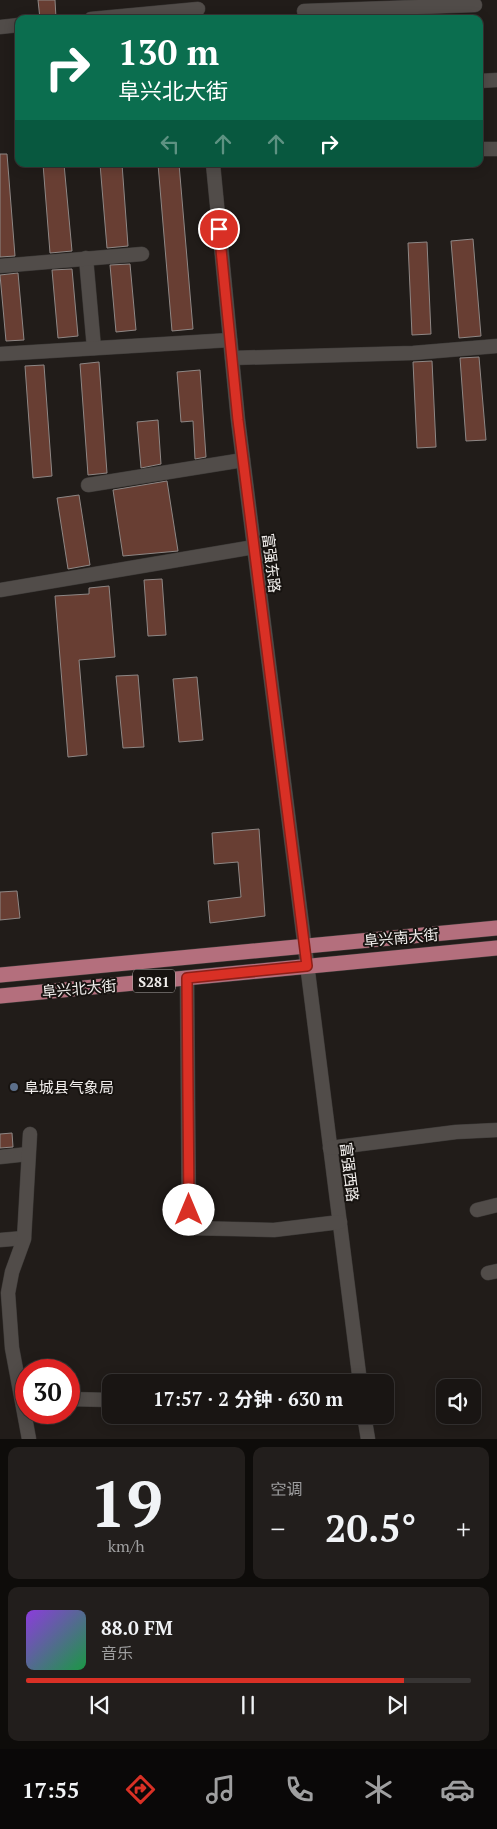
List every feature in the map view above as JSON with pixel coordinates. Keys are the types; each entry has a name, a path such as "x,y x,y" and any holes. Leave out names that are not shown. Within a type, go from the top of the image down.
{"main road":[{"name":"阜兴南大街","path":"304,946 497,928"},
{"name":"阜兴北大街","path":"0,974 304,946"},
{"name":"阜兴南大街","path":"307,966 497,948"},
{"name":"阜兴北大街","path":"0,996 307,966"}],"street":[{"path":"304,11 450,3 475,4"},
{"path":"134,15 198,9"},
{"path":"0,27 15,25"},
{"path":"483,81 497,80"},
{"path":"483,149 497,149"},
{"name":"富强东路","path":"212,167 243,460 307,966"},
{"path":"0,266 142,254"},
{"path":"86,258 94,348"},
{"path":"0,354 230,340"},
{"path":"232,358 412,353 497,346"},
{"path":"88,486 243,460"},
{"path":"0,590 254,546"},
{"name":"富强西路","path":"307,966 359,1374"},
{"path":"187,978 189,1228 274,1230 340,1222"},
{"path":"330,1148 456,1132 497,1130"},
{"path":"15,1362 12,1348 8,1293 12,1272 24,1238 30,1134"},
{"path":"0,1157 28,1154"},
{"path":"477,1210 497,1205"},
{"path":"0,1240 24,1238"},
{"path":"80,1399 102,1400"},
{"path":"26,1424 28,1439"},
{"path":"366,1424 368,1439"}],"building":[{"path":"38,0 55,0 56,15 40,15"},
{"path":"0,154 7,154 15,256 0,257"},
{"path":"43,167 64,167 72,251 50,253"},
{"path":"100,167 122,167 128,246 107,248"},
{"path":"158,167 179,167 193,329 172,331"},
{"path":"473,239 481,336 459,338 451,241"},
{"path":"427,242 431,334 412,335 408,243"},
{"path":"130,264 136,330 116,332 110,265"},
{"path":"72,269 78,336 58,338 52,270"},
{"path":"18,273 24,340 6,341 0,275"},
{"path":"479,357 486,440 466,441 460,358"},
{"path":"432,361 436,447 417,448 413,362"},
{"path":"99,362 107,473 88,475 80,364"},
{"path":"44,365 52,476 33,478 25,366"},
{"path":"200,370 206,457 195,459 193,421 181,422 177,372"},
{"path":"158,420 161,464 141,468 137,422"},
{"path":"167,481 178,551 123,556 113,490"},
{"path":"79,495 90,565 68,569 57,498"},
{"path":"162,579 166,635 148,636 144,580"},
{"path":"109,586 115,657 79,660 87,755 68,757 55,596 89,594 89,588"},
{"path":"138,675 144,747 123,748 116,676"},
{"path":"197,677 203,740 179,742 173,679"},
{"path":"259,829 265,916 210,923 208,901 241,897 238,862 214,864 212,833"},
{"path":"17,891 20,918 0,920 0,892"},
{"path":"12,1133 13,1147 0,1148 0,1134"}],"place":[{"name":"阜城县气象局","path":"14,1087"}],"route":[{"path":"189,1210 187,978 307,966 238,420 219,229"}]}
